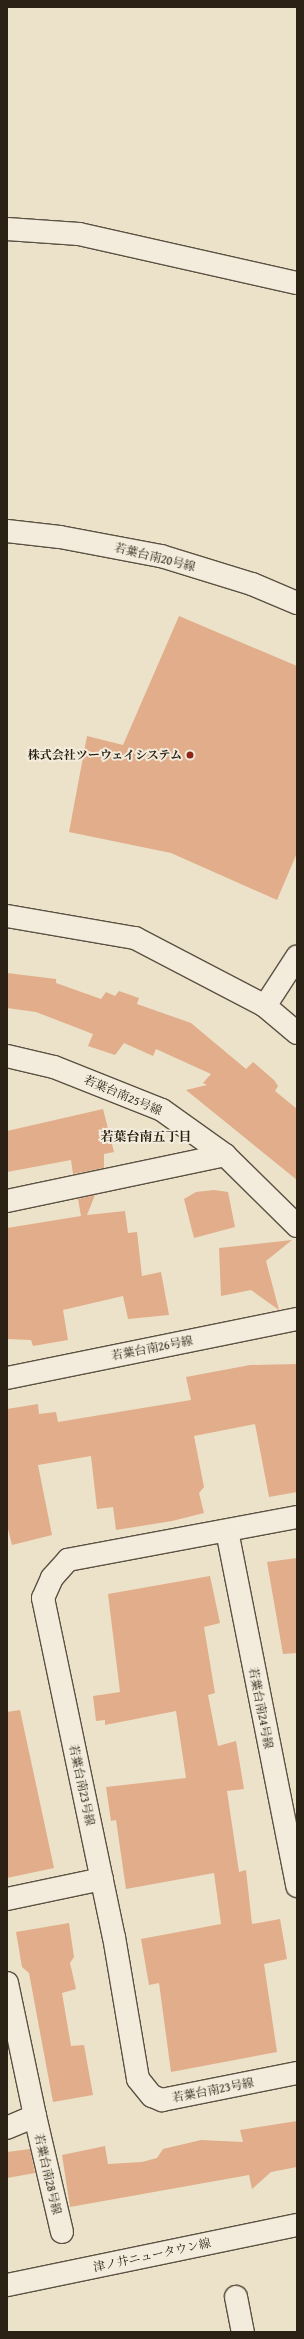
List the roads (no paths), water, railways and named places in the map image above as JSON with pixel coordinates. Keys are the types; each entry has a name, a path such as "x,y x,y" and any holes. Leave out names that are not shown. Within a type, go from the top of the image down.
{"street":[{"path":"7,229 79,234 297,283"},
{"name":"若葉台南20号線","path":"7,531 60,537 161,556 252,584 297,603"},
{"path":"7,916 135,938 265,1006 297,1032"},
{"path":"265,1006 297,957"},
{"name":"若葉台南25号線","path":"7,1056 54,1067 162,1110 225,1155 297,1226"},
{"path":"7,1201 225,1155"},
{"name":"若葉台南26号線","path":"7,1378 297,1319"},
{"name":"若葉台南23号線","path":"297,1517 68,1560 52,1578 43,1598 102,1879 138,2079 144,2088 162,2100 175,2099 297,2073"},
{"name":"若葉台南24号線","path":"227,1531 297,1886"},
{"path":"7,1899 102,1879"},
{"name":"若葉台南28号線","path":"7,1983 35,2116 62,2232"},
{"path":"7,2128 35,2116"},
{"name":"津ノ井ニュータウン線","path":"7,2285 297,2225"},
{"path":"236,2297 243,2332"}],"place":[{"name":"株式会社ツーウェイシステム","path":"190,755"}],"district":[{"name":"若葉台南五丁目","path":"146,1137"}]}
